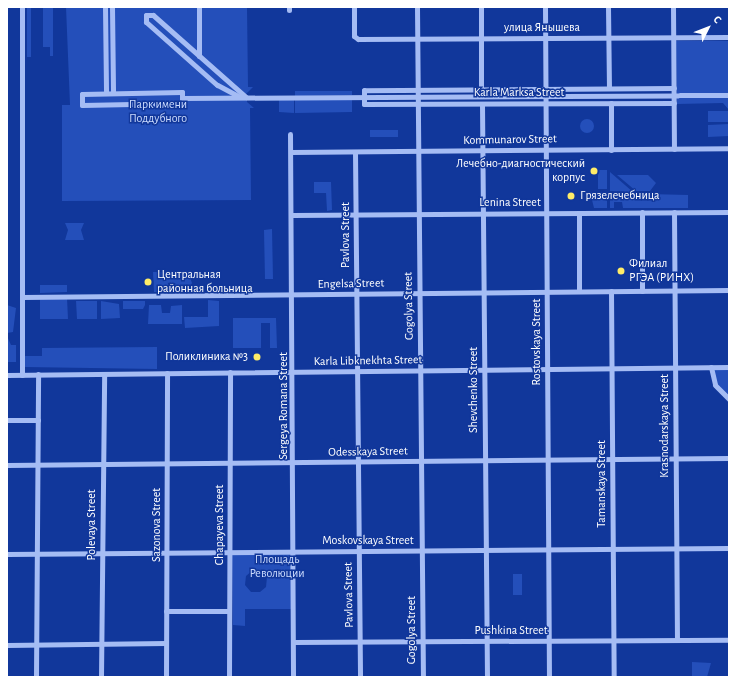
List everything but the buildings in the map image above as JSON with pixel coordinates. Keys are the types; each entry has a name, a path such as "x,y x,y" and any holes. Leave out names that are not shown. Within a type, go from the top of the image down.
{"street":[{"path":"22,7 22,375"},
{"path":"105,7 106,93"},
{"path":"112,7 113,93"},
{"path":"199,7 199,56"},
{"name":"улица Янышева","path":"354,7 356,38 481,39 729,37"},
{"name":"Gogolya Street","path":"417,7 423,677"},
{"path":"481,7 481,89"},
{"name":"Rostovskaya Street","path":"545,7 549,677"},
{"path":"608,7 608,88"},
{"path":"673,7 674,88 677,95 674,103 674,149"},
{"path":"148,14 199,56 243,97 217,84 151,26 145,19 148,14"},
{"name":"Karla Marksa Street","path":"674,88 364,90 364,104 674,103"},
{"path":"182,101 182,92 82,94 82,105 182,101 243,97 729,95"},
{"path":"610,103 611,150"},
{"name":"Shevchenko Street","path":"482,104 487,677"},
{"name":"Sergeya Romana Street","path":"290,134 294,372 293,677"},
{"name":"Kommunarov Street","path":"291,152 729,148"},
{"name":"Pavlova Street","path":"355,152 360,677"},
{"path":"642,212 642,291"},
{"name":"Krasnodarskaya Street","path":"674,212 677,640"},
{"name":"Lenina Street","path":"292,214 729,212"},
{"path":"579,213 579,292"},
{"name":"Engelsa Street","path":"22,298 729,290"},
{"name":"Tamanskaya Street","path":"611,291 614,677"},
{"path":"711,367 715,385 729,399"},
{"name":"Karla Libknekhta Street","path":"7,375 729,367"},
{"name":"Chapayeva Street","path":"229,677 230,372"},
{"name":"Sazonova Street","path":"166,677 167,373"},
{"path":"36,677 38,374"},
{"name":"Polevaya Street","path":"101,677 104,374"},
{"path":"7,420 38,420"},
{"name":"Odesskaya Street","path":"7,465 729,458"},
{"name":"Moskovskaya Street","path":"7,554 729,548"},
{"path":"166,611 230,611"},
{"name":"Pushkina Street","path":"293,642 729,640"},
{"path":"7,644 166,643"}],"green space":[{"path":"27,7 31,7 31,57 27,57"},
{"path":"43,7 53,7 53,56 50,56 50,47 43,47"},
{"name":"Парк имени Поддубного","path":"66,7 247,7 248,87 253,87 246,94 247,102 254,108 250,108 251,200 62,201 62,105 70,105"},
{"path":"676,41 729,41 729,110 723,103 677,104"},
{"path":"295,91 352,91 352,95 295,96"},
{"path":"294,98 294,113 279,112 279,99"},
{"path":"295,98 352,99 352,112 295,113"},
{"path":"708,111 729,111 729,122 708,122"},
{"path":"584,119 590,119 594,123 594,129 590,133 584,133 580,129 580,123"},
{"path":"729,124 729,136 708,137 708,125"},
{"path":"370,130 398,130 398,137 370,137"},
{"path":"598,170 607,170 607,189 598,189"},
{"path":"610,172 633,192 610,191"},
{"path":"617,175 648,175 656,183 650,191 636,191"},
{"path":"314,182 331,182 332,210 327,211 326,193 314,193"},
{"path":"590,192 607,192 607,208 594,208"},
{"path":"610,193 688,195 688,208 623,208 622,202 614,202 614,208 610,208"},
{"path":"65,223 84,223 81,230 84,240 65,240 68,230"},
{"path":"272,229 273,279 265,279 264,230"},
{"path":"153,272 188,272 192,283 187,292 154,292"},
{"path":"40,285 67,285 67,292 40,293"},
{"path":"40,298 67,298 68,319 40,319"},
{"path":"208,300 219,301 219,326 185,328 184,317 208,317"},
{"path":"76,301 97,301 97,319 77,319"},
{"path":"101,301 119,304 120,318 101,319"},
{"path":"123,301 145,301 145,305 143,309 123,309"},
{"path":"7,305 16,308 13,332 7,333"},
{"path":"149,305 161,305 162,313 170,313 171,306 182,305 182,324 148,324"},
{"path":"233,318 276,318 277,348 270,348 270,323 261,323 261,348 233,348"},
{"path":"7,336 11,345 16,345 16,362 7,362"},
{"path":"157,347 157,369 25,367 25,356 42,356 42,348"},
{"path":"714,370 729,370 729,397 716,384"},
{"name":"Площадь Революции","path":"232,553 291,553 291,609 245,609 245,626 233,625","holes":["253,570 261,571 267,577 266,587 260,592 251,592 245,585 246,576"]},
{"path":"513,574 522,574 522,595 513,595"},
{"path":"692,662 711,663 707,677 692,677"}],"place":[{"name":"Лечебно-диагностический корпус","path":"594,171"},
{"name":"Грязелечебница","path":"571,196"},
{"name":"Филиал РГЭА (РИНХ)","path":"621,271"},
{"name":"Центральная районная больница","path":"148,282"},
{"name":"Поликлиника №3","path":"257,357"}]}
